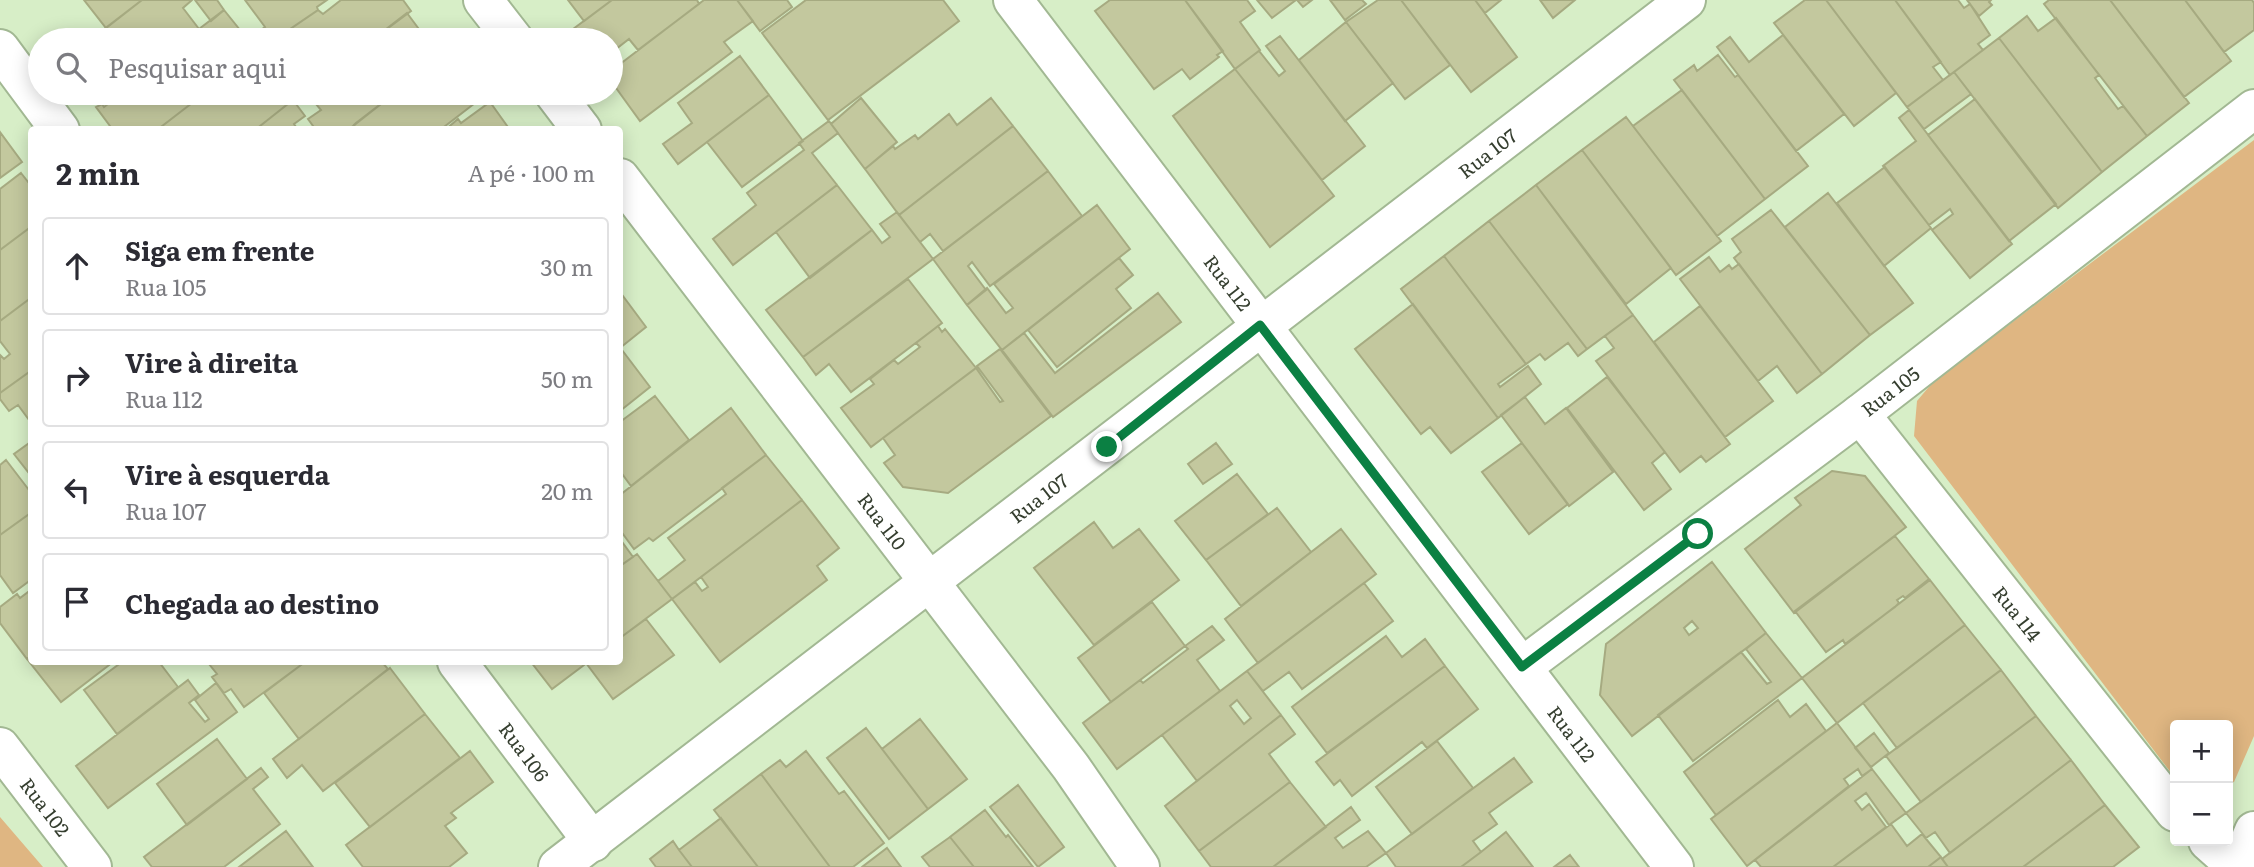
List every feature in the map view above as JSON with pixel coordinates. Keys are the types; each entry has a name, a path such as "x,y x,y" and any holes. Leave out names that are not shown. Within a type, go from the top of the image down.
{"street":[{"path":"483,0 505,28"},
{"name":"Rua 112","path":"1013,0 1674,867"},
{"name":"Rua 107","path":"558,867 1686,0"},
{"path":"0,49 28,87"},
{"path":"41,105 57,126"},
{"path":"563,105 579,126"},
{"name":"Rua 105","path":"1522,667 1860,414 2254,109"},
{"name":"Rua 110","path":"623,182 1071,767 1140,867"},
{"name":"Rua 114","path":"1860,414 2170,805"},
{"name":"Rua 106","path":"459,665 593,842"},
{"name":"Rua 102","path":"0,747 92,867"},
{"path":"2214,846 2238,867 2254,831"}],"shaded area":[{"path":"2254,140 2254,736 2234,782 2233,720 2170,720 2170,771 1914,436 1917,401 1933,382"},
{"path":"0,817 43,867 0,867"}],"building":[{"path":"84,0 142,0 106,28"},
{"path":"142,0 192,0 183,8 198,28 106,28"},
{"path":"195,0 217,0 224,10 211,21"},
{"path":"245,0 327,0 317,7 318,10 292,28 265,27"},
{"path":"341,0 403,0 411,11 388,28 292,28 318,10 323,14"},
{"path":"568,0 612,0 584,21"},
{"path":"612,0 697,0 699,4 638,50 629,39 623,44 623,28 574,28"},
{"path":"704,0 737,0 753,21 724,42 732,52 640,121 623,98 623,62"},
{"path":"737,0 787,0 792,7 760,31"},
{"path":"806,0 943,0 959,21 828,120 762,33"},
{"path":"1110,0 1185,0 1223,51 1190,79 1182,69 1154,89 1095,11"},
{"path":"1185,0 1247,0 1255,11 1240,22 1260,50 1235,69"},
{"path":"1257,0 1296,0 1272,18"},
{"path":"1297,0 1312,0 1303,7"},
{"path":"1330,0 1362,0 1366,4 1345,20"},
{"path":"1378,0 1401,0 1450,65 1405,99 1346,22"},
{"path":"1401,0 1475,0 1517,57 1471,92"},
{"path":"1475,0 1501,0 1485,13"},
{"path":"1540,0 1575,0 1553,18"},
{"path":"1805,0 1826,0 1896,93 1854,126 1774,23"},
{"path":"1826,0 1895,0 1941,62 1933,67 1943,80 1907,107"},
{"path":"1895,0 1958,0 1964,8 1970,4 1990,35 1978,44 1983,50 1950,75"},
{"path":"1967,0 1991,0 1989,2 1992,5 1979,16"},
{"path":"2049,0 2110,0 2189,103 2147,136 2044,4"},
{"path":"2110,0 2185,0 2231,61 2184,97"},
{"path":"2185,0 2252,0 2254,30 2224,52"},
{"path":"224,10 238,28 200,28"},
{"path":"407,13 418,28 388,28"},
{"path":"2027,16 2038,31 2056,18 2099,75 2095,78 2118,109 2123,106 2147,136 2102,172 1999,38"},
{"path":"1346,22 1393,83 1345,121 1299,60"},
{"path":"1783,35 1844,114 1796,151 1717,47 1730,37 1749,62"},
{"path":"1280,36 1365,146 1322,180 1235,69 1259,51 1279,76 1285,71 1266,46"},
{"path":"1999,38 2102,172 2058,208 1954,72"},
{"path":"1718,55 1735,77 1738,75 1808,166 1765,199 1674,80 1694,65 1697,71"},
{"path":"740,56 769,95 678,164 663,144 692,123 678,103"},
{"path":"1235,69 1334,196 1270,247 1173,116"},
{"path":"1954,72 1971,94 1924,129 1907,107"},
{"path":"1682,90 1765,199 1717,236 1633,126"},
{"path":"769,95 803,141 742,187 707,142"},
{"path":"861,98 897,142 865,169 831,124"},
{"path":"991,98 1013,126 899,215 865,169 893,146 895,149 915,135 918,139 949,114 957,125"},
{"path":"1975,99 2056,204 2009,241 1928,135"},
{"path":"189,105 162,126 110,126 96,107"},
{"path":"189,105 286,105 260,126 162,126"},
{"path":"287,105 297,105 305,116 294,124 295,126 260,126"},
{"path":"317,105 380,105 353,126 313,126 308,119 321,110"},
{"path":"379,105 472,105 445,126 355,126"},
{"path":"486,105 492,105 507,126 450,126 458,119 461,123"},
{"path":"1909,110 2012,244 1970,278 1932,230 1953,214 1950,209 1929,225 1883,166 1916,141 1899,118"},
{"path":"1626,117 1721,241 1676,275 1582,150"},
{"path":"829,121 838,133 812,153 837,185 733,265 713,239 756,205 747,193 804,150 799,143"},
{"path":"1013,126 1048,171 943,251 930,234 920,242 899,215"},
{"path":"0,132 22,162 0,178"},
{"path":"1582,150 1671,268 1626,304 1536,185"},
{"path":"1885,167 1931,228 1884,266 1837,203"},
{"path":"1048,171 1082,216 990,286 972,262 968,266 986,290 967,305 933,259"},
{"path":"21,173 28,182 28,229 0,250 0,189"},
{"path":"837,185 872,230 810,278 776,232"},
{"path":"1536,185 1633,315 1587,349 1489,221"},
{"path":"1828,193 1913,303 1870,335 1785,227"},
{"path":"1097,205 1130,249 1002,350 967,305 987,288 1006,313 1013,308 994,284"},
{"path":"1771,210 1870,335 1822,374 1734,258 1741,252 1732,239"},
{"path":"897,212 933,259 803,357 766,310 872,230 882,243 890,237 880,224"},
{"path":"1489,221 1587,349 1578,356 1568,343 1545,360 1540,354 1526,364 1444,256"},
{"path":"28,229 28,300 0,321 0,250"},
{"path":"1444,256 1526,364 1498,384 1500,387 1528,366 1541,384 1498,418 1401,289"},
{"path":"1709,257 1720,272 1729,265 1732,269 1739,264 1822,374 1797,393 1777,366 1758,381 1680,279"},
{"path":"1119,258 1133,275 1116,289 1131,308 1057,367 1028,330"},
{"path":"908,279 942,323 851,392 829,364 816,375 803,357"},
{"path":"1158,293 1181,322 1053,417 1002,350 1024,333 1055,373"},
{"path":"623,296 646,327 623,346"},
{"path":"28,300 28,373 0,393 0,355 4,359 10,354 0,341 0,321"},
{"path":"1413,304 1498,418 1451,453 1430,427 1421,434 1355,349"},
{"path":"1700,306 1773,401 1725,437 1654,342"},
{"path":"1633,315 1730,444 1706,462 1701,456 1680,472 1596,361 1614,348 1605,336"},
{"path":"938,326 942,332 945,329 976,368 871,447 841,408 874,384 870,379 894,360 898,364 920,347 916,343"},
{"path":"1000,349 1051,416 948,493 903,487 884,463 895,455 883,438 976,368 1000,402 1003,401 977,366"},
{"path":"623,351 650,387 623,409"},
{"path":"28,373 28,419 18,405 9,411 0,399 0,393"},
{"path":"1607,377 1665,452 1652,463 1671,489 1644,510 1567,408"},
{"path":"655,396 689,440 631,486 623,475 623,420"},
{"path":"1525,397 1545,424 1566,408 1613,472 1569,506 1501,415"},
{"path":"731,408 766,455 653,541 649,538 634,549 623,534 623,493"},
{"path":"1216,443 1232,464 1203,484 1188,464"},
{"path":"1522,443 1568,504 1529,534 1482,472"},
{"path":"28,444 28,472 14,454"},
{"path":"766,455 802,500 672,599 658,581 685,560 668,538 726,494 722,488"},
{"path":"6,460 28,489 28,515 0,535 0,465"},
{"path":"1832,471 1865,476 1906,527 1794,613 1745,549 1801,505 1795,498"},
{"path":"1237,474 1268,514 1206,560 1175,521"},
{"path":"802,500 839,548 817,566 827,580 720,662 672,599 695,582 702,591 708,587 701,577"},
{"path":"1277,508 1311,552 1241,606 1206,560"},
{"path":"28,515 28,582 13,593 0,575 0,535"},
{"path":"1094,522 1113,548 1139,529 1179,580 1094,645 1034,568"},
{"path":"1341,529 1376,574 1258,663 1225,619"},
{"path":"1895,536 1929,579 1905,598 1903,596 1897,600 1899,603 1895,607 1845,644 1843,640 1826,652 1795,611"},
{"path":"623,543 633,557 623,564"},
{"path":"637,554 672,599 623,636 623,564"},
{"path":"1712,562 1766,633 1632,736 1600,695 1606,644","holes":["1692,621 1698,628 1689,635 1684,628"]},
{"path":"1930,580 1965,625 1837,723 1802,678"},
{"path":"1364,583 1393,621 1302,689 1289,672 1263,691 1247,671"},
{"path":"28,592 27,659 0,623 0,607 17,594 20,598"},
{"path":"1152,602 1185,646 1111,702 1078,658"},
{"path":"646,619 674,655 613,699 588,665 623,665 623,636"},
{"path":"1965,625 2001,670 1897,748 1863,703"},
{"path":"1212,626 1224,640 1197,660 1220,691 1117,769 1083,723 1140,680 1143,683 1188,649 1185,646"},
{"path":"1766,633 1802,678 1693,761 1658,715 1741,652 1767,684 1771,682 1746,649"},
{"path":"1386,636 1402,657 1425,639 1445,666 1327,753 1292,707"},
{"path":"32,665 109,665 61,702"},
{"path":"118,665 161,665 178,687 117,734 84,690"},
{"path":"210,665 301,665 244,707 231,689 224,693 212,677 217,674"},
{"path":"301,665 385,665 388,669 299,739 264,693"},
{"path":"533,665 584,665 552,689"},
{"path":"1445,666 1478,709 1427,748 1422,742 1352,796 1340,780 1334,785 1316,762"},
{"path":"390,668 425,714 323,791 302,765 287,778 273,759"},
{"path":"2001,670 2036,716 1921,802 1886,756"},
{"path":"1247,671 1281,715 1197,781 1162,735","holes":["1237,700 1251,718 1244,724 1230,706"]},
{"path":"188,680 199,695 189,703 205,722 209,719 195,700 216,683 237,712 108,808 76,766"},
{"path":"1778,700 1790,717 1806,704 1826,731 1716,815 1684,772"},
{"path":"425,714 460,758 370,827 335,783"},
{"path":"1281,715 1295,734 1269,754 1290,782 1199,851 1165,806"},
{"path":"2036,716 2071,760 1950,853 1935,832 1926,838 1906,813"},
{"path":"920,719 967,779 928,809 882,749"},
{"path":"1837,723 1872,769 1862,776 1858,769 1844,779 1849,786 1747,866 1711,819"},
{"path":"866,728 928,809 889,839 827,758"},
{"path":"1874,733 1889,753 1871,767 1855,748"},
{"path":"217,739 247,779 187,825 157,784"},
{"path":"1437,741 1473,788 1412,834 1376,787"},
{"path":"470,751 493,782 451,813 456,818 445,826 467,853 449,867 363,867 346,845"},
{"path":"806,751 839,794 844,791 884,843 853,867 830,867 761,774 780,760 786,767"},
{"path":"1514,758 1532,782 1489,813 1497,824 1473,841 1481,852 1461,867 1396,867 1386,853"},
{"path":"2071,760 2105,805 2023,867 1948,867 1942,859"},
{"path":"261,768 268,777 253,789 280,824 224,867 152,867 144,857"},
{"path":"1872,769 1906,813 1889,825 1866,793 1855,801 1862,810 1869,804 1886,827 1833,867 1761,867 1755,860"},
{"path":"761,774 830,867 758,867 714,810"},
{"path":"1290,782 1326,827 1273,867 1211,867 1199,851"},
{"path":"1018,785 1064,847 1038,867 990,807"},
{"path":"2105,805 2139,847 2113,867 2023,867"},
{"path":"1351,807 1360,820 1335,838 1343,848 1368,831 1386,853 1366,867 1273,867"},
{"path":"985,810 1033,867 974,867 950,837"},
{"path":"721,818 758,867 692,867 679,850"},
{"path":"1891,824 1907,846 1922,834 1941,857 1928,867 1833,867"},
{"path":"286,831 313,867 239,867"},
{"path":"1506,832 1533,867 1461,867 1481,852"},
{"path":"950,837 974,867 930,867 922,857"},
{"path":"673,841 692,867 656,867 650,859"},
{"path":"887,848 901,867 862,867"},
{"path":"1570,855 1579,867 1554,867"},
{"path":"1941,857 1948,867 1928,867"}],"route":[{"path":"1107,447 1260,325 1522,667 1698,534"}]}
